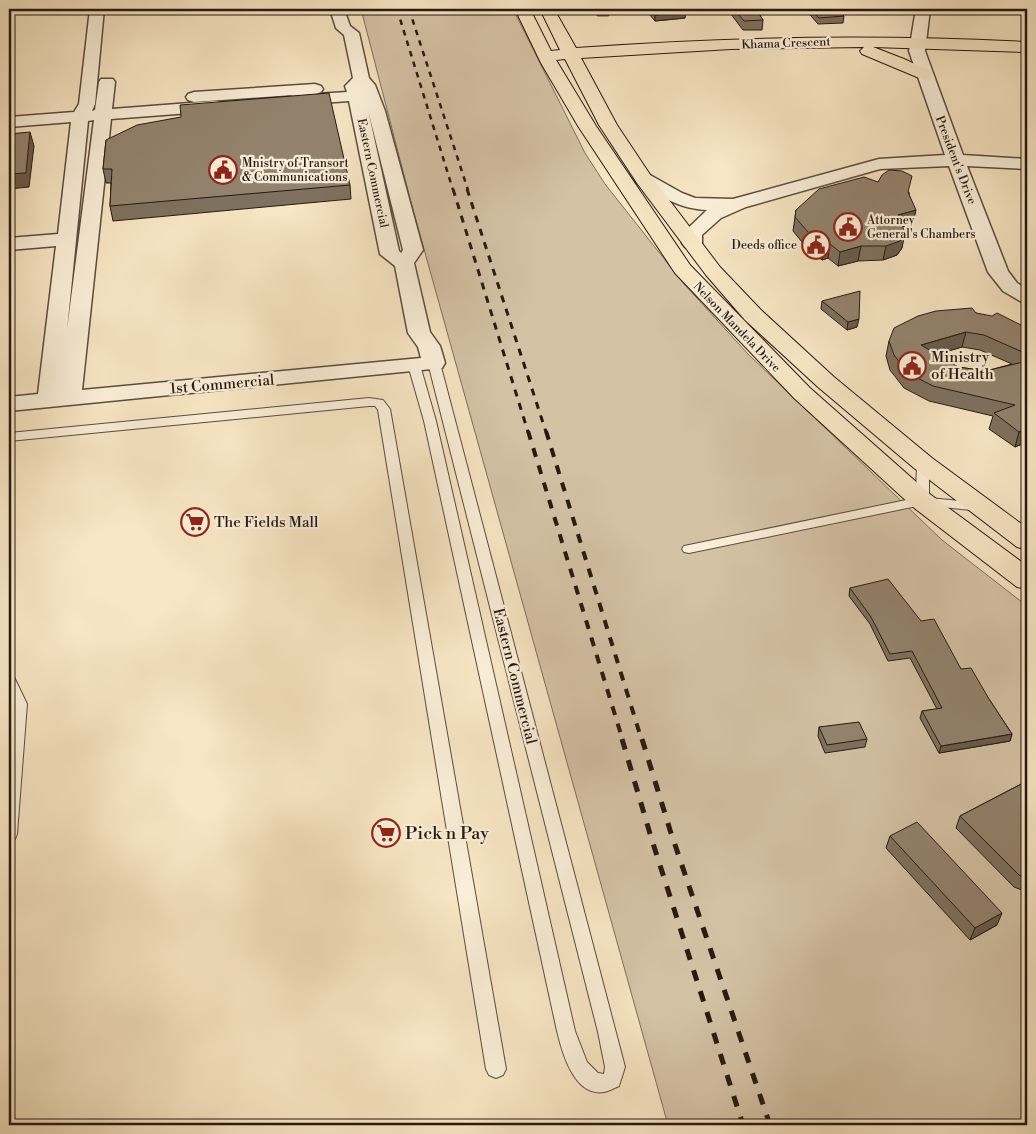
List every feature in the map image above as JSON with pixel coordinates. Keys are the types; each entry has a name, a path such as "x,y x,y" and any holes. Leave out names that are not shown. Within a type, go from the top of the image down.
{"main road":[{"name":"Nelson Mandela Drive","path":"523,9 548,59 622,181 682,269 802,393 922,501 1027,580"},
{"name":"Nelson Mandela Drive","path":"552,17 572,57 594,75 608,125 712,271 753,315 826,382 923,463 1027,541"},
{"path":"552,17 589,41 633,53"},
{"name":"Khama Crescent","path":"548,59 748,44 920,59 1027,47"},
{"name":"Khama Crescent","path":"633,53 868,51 920,59"},
{"path":"868,51 898,62 920,59 932,60 974,52 1027,54"},
{"path":"594,75 633,53"}],"street":[{"path":"61,390 93,110 97,9"},
{"path":"61,390 67,239 114,9"},
{"name":"Eastern Commercial","path":"337,9 343,28 351,33 362,88 360,110 390,254 404,263 421,351"},
{"path":"920,59 923,9"},
{"path":"351,33 358,27 356,18"},
{"name":"President's Drive","path":"920,59 955,160 998,272 1010,287 1027,297"},
{"path":"9,122 93,110 362,88"},
{"path":"9,110 93,110"},
{"path":"692,243 692,234 704,222 714,214 739,203 878,164 955,160 1027,164"},
{"path":"644,178 682,201 692,204 711,206 739,203"},
{"path":"9,244 67,239"},
{"name":"1st Commercial","path":"9,404 61,390 421,351"},
{"name":"1st Commercial","path":"9,386 61,390"}],"lane":[{"name":"Eastern Commercial","path":"421,351 607,1032 615,1074 612,1080 602,1084 589,1078 579,1067 566,1031 430,421 421,351"},
{"path":"9,437 369,402 379,403 384,409 496,1069"},
{"path":"922,501 923,463"},
{"path":"690,549 922,501 980,507"},
{"path":"9,827 12,755 20,704 10,686"}],"shaded area":[{"path":"361,9 513,9 585,153 605,184 684,284 748,354 942,540 1027,606 1027,1125 668,1125 412,206"}],"building":[{"path":"650,9 683,9 686,12 655,15"},
{"path":"734,9 756,9 763,20 744,21"},
{"path":"811,9 837,9 844,16 819,18"},
{"name":"Mnistry of Transort & Communications","path":"329,93 350,185 110,206 112,169 103,169 106,140 137,125 181,117 180,105"},
{"path":"30,132 26,173 9,174 9,134"},
{"name":"Attorney General's Chambers","path":"889,170 902,171 912,176 908,192 916,210 898,215 905,233 900,241 886,246 861,246 840,252 830,244 825,245 808,232 795,217 796,210 819,189 864,177 878,182 882,175"},
{"path":"860,291 859,319 848,322 822,301"},
{"path":"972,308 976,313 992,316 997,313 1027,328 1027,354 984,335 966,332 921,345 958,367 986,371 1027,361 1027,429 1019,432 994,413 1015,405 933,386 908,373 894,355 889,341 894,328 918,316 936,311"},
{"path":"888,579 921,621 934,619 961,669 971,668 1012,734 941,746 922,711 942,708 912,651 890,654 871,617 850,588"},
{"path":"859,722 867,739 827,745 819,727"},
{"path":"1027,781 1027,878 1019,875 960,816"},
{"path":"917,822 1002,913 975,928 890,836"}],"railway":[{"path":"397,9 453,190"},
{"path":"409,9 468,190"},
{"path":"453,189 528,432"},
{"path":"467,189 546,432"},
{"path":"528,431 623,741"},
{"path":"546,431 642,741"},
{"path":"622,739 651,837 743,1125"},
{"path":"642,739 670,830 770,1125"}],"place":[{"name":"Mnistry of Transort & Communications","path":"223,170"},
{"name":"Attorney General's Chambers","path":"848,227"},
{"name":"Deeds office","path":"816,245"},
{"name":"Ministry of Health","path":"912,366"},
{"name":"The Fields Mall","path":"195,522"},
{"name":"Pick n Pay","path":"386,833"}]}
